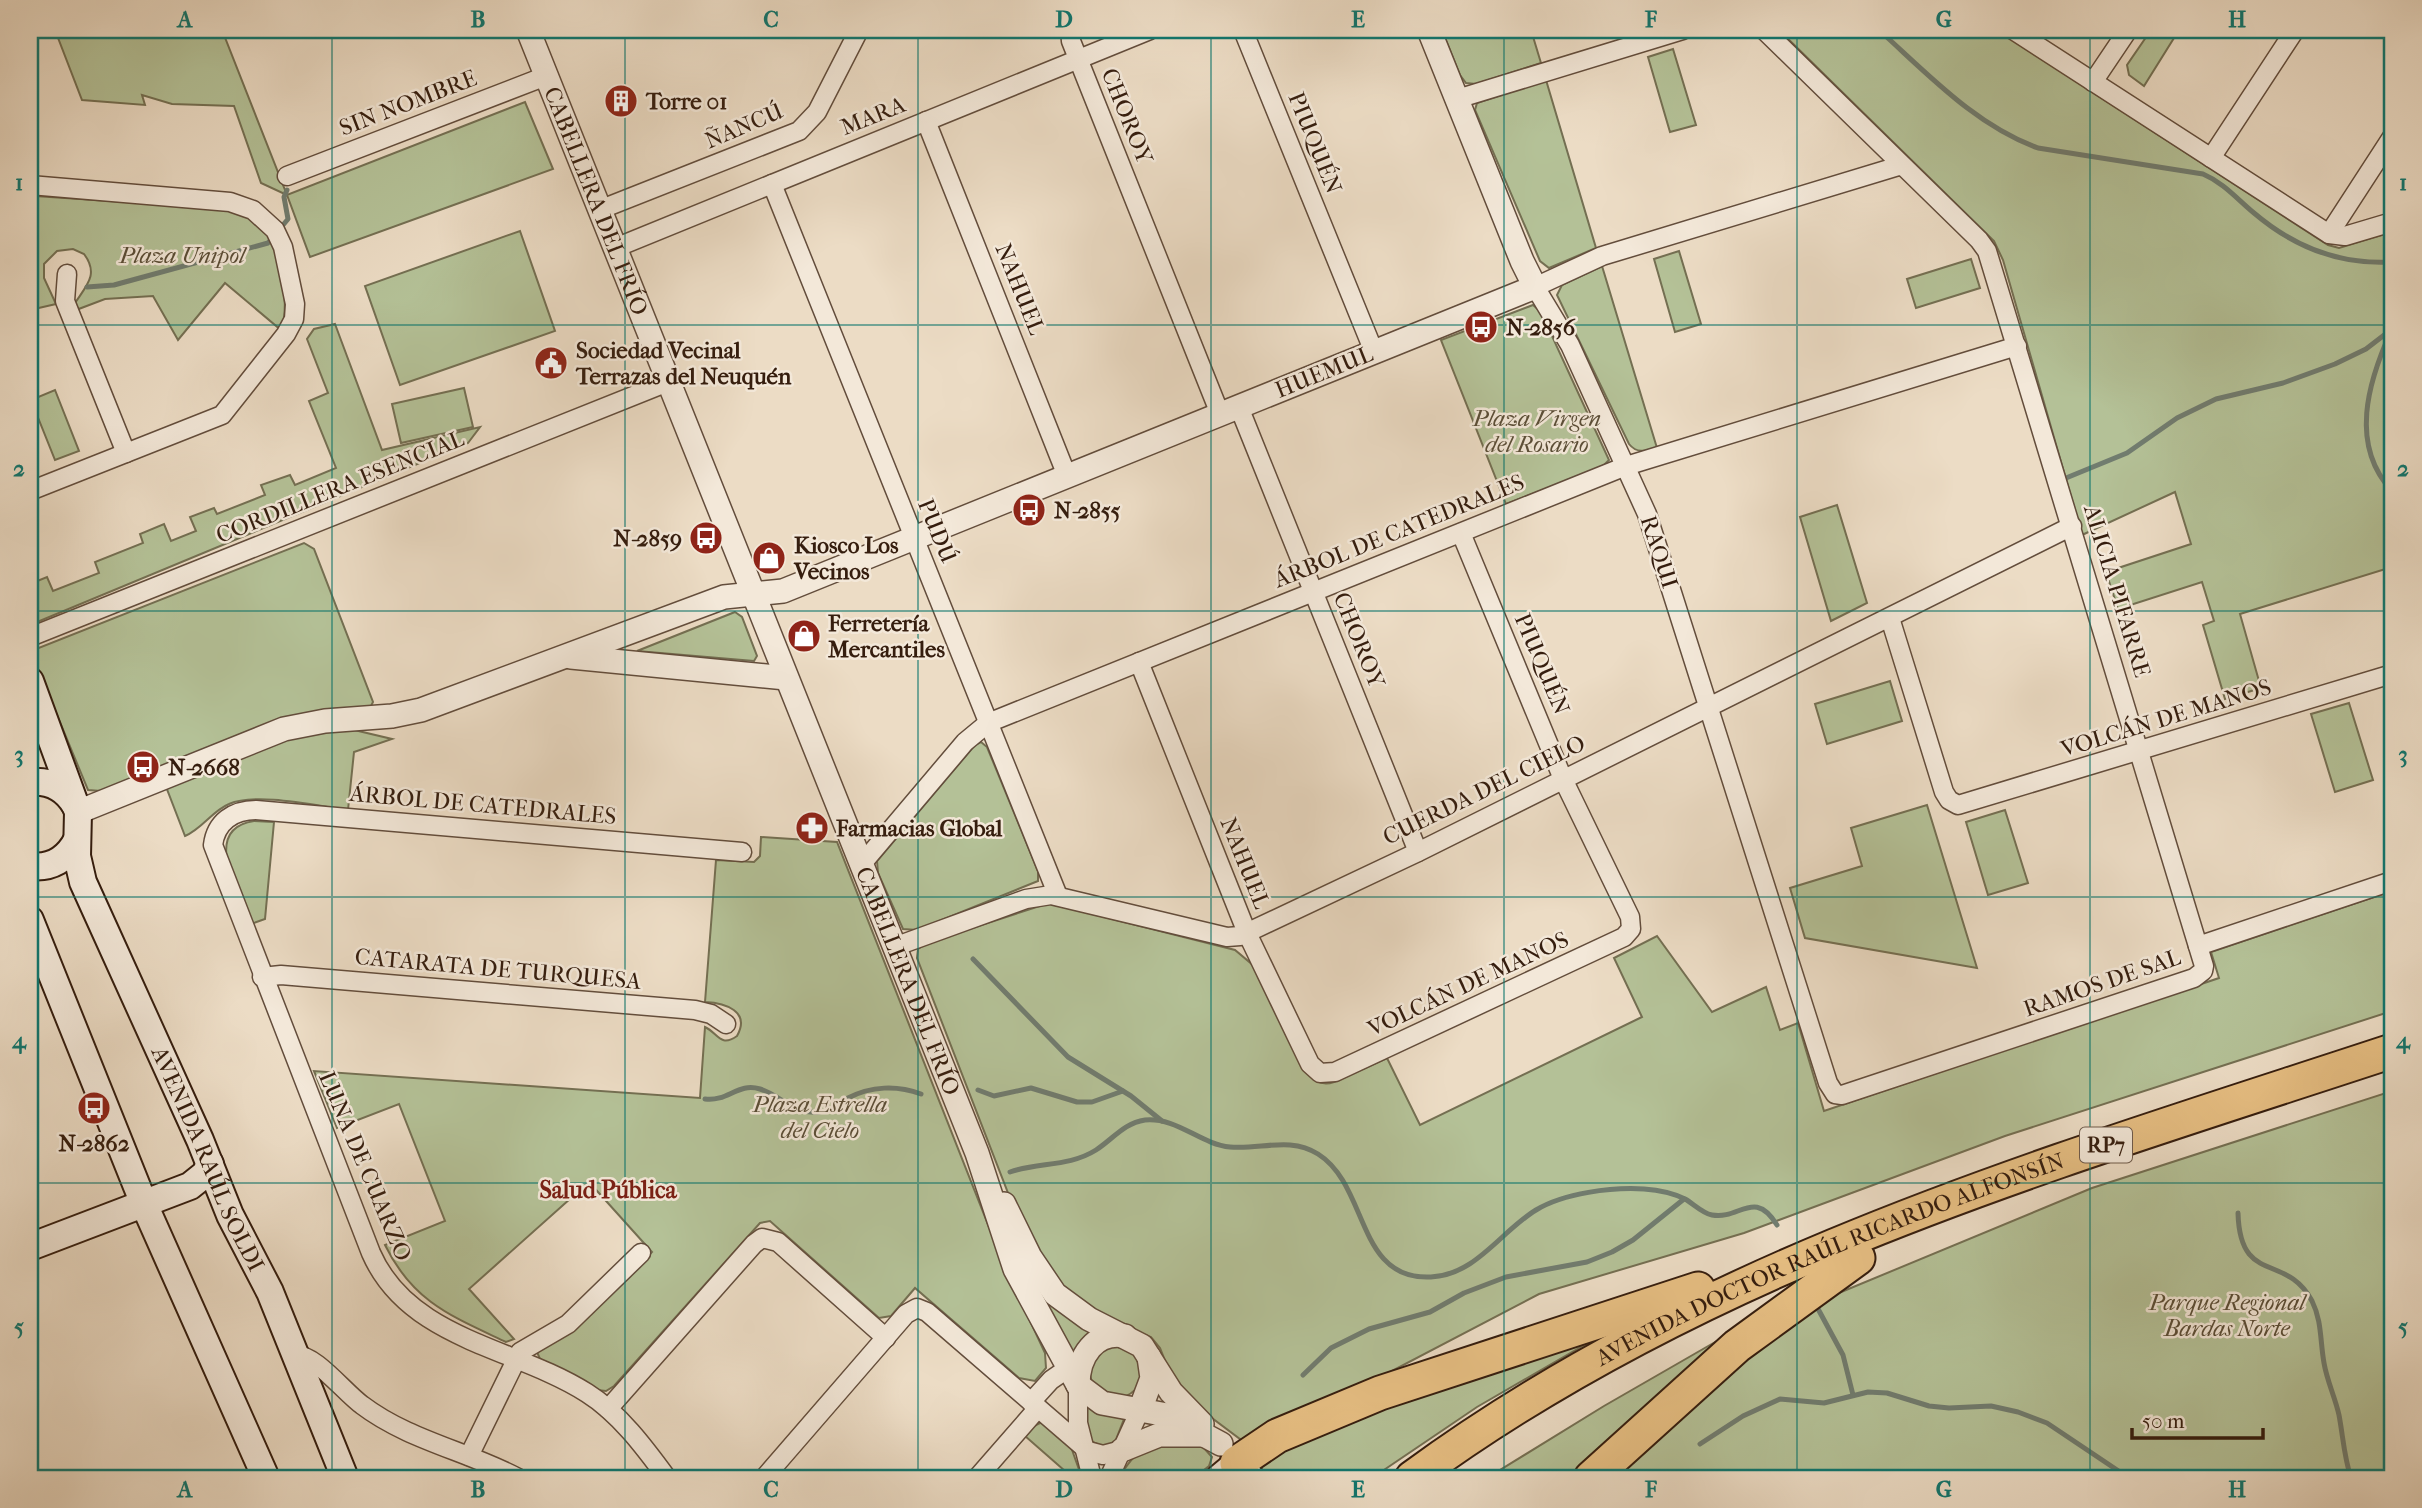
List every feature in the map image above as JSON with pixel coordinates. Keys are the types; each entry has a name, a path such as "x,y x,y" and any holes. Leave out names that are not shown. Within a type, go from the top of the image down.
{"highway":[{"name":"AVENIDA DOCTOR RAÚL RICARDO ALFONSÍN","path":"1412,1478 1498,1420 1619,1349 1711,1300 1824,1248 2047,1165 2392,1051"},
{"name":"AVENIDA DOCTOR RAÚL RICARDO ALFONSÍN","path":"1452,1478 1553,1413 1659,1352 1756,1303 1858,1258 2057,1185 2392,1072"},
{"path":"1227,1460 1388,1390 1824,1248"},
{"path":"1591,1478 1737,1346 1858,1258"}],"main road":[{"name":"AVENIDA RAÚL SOLDI","path":"30,681 77,809 77,840 83,882 230,1214 270,1292 345,1478"},
{"path":"30,782 54,785 66,793 77,809"},
{"path":"30,866 46,866 59,861 77,840"},
{"path":"30,920 144,1205 266,1478"},
{"path":"30,1247 195,1184 210,1164"}],"street":[{"name":"CABELLERA DEL FRÍO","path":"528,30 977,1153 1015,1269 1076,1371 1102,1403 1175,1418 1227,1460"},
{"name":"ÑANCÚ","path":"600,211 799,131 817,112 859,30"},
{"name":"CHOROY","path":"1070,30 1078,59 1230,411 1314,592 1418,852"},
{"name":"MARA","path":"615,248 1150,30"},
{"name":"PIUQUÉN","path":"1243,30 1374,352"},
{"name":"RAQUI","path":"1429,30 1535,287 1566,337 1647,514 1828,1083 1835,1094"},
{"path":"1457,99 1683,30"},
{"path":"1765,30 1902,165"},
{"path":"2013,30 2329,234 2344,236 2392,222"},
{"path":"2093,82 2128,30"},
{"path":"2211,158 2295,30"},
{"name":"SIN NOMBRE","path":"287,176 546,76"},
{"name":"NAHUEL","path":"926,121 1067,476"},
{"path":"2329,234 2392,137"},
{"name":"HUEMUL","path":"77,809 273,733 315,722 421,710 724,597 783,591 1535,287 1602,256 1902,165"},
{"name":"ALICIA PIFARRE","path":"1902,165 1987,251 2198,946"},
{"name":"PUDÚ","path":"772,184 1058,896"},
{"path":"30,186 240,204 257,213 278,233 295,304 293,319 286,334 226,412 30,491"},
{"path":"67,274 65,301 126,453"},
{"name":"ÁRBOL DE CATEDRALES","path":"861,865 965,742 988,723 1626,466 2017,346"},
{"name":"CORDILLERA ESENCIAL","path":"30,637 668,382"},
{"name":"CUERDA DEL CIELO","path":"894,947 1034,897 1058,896 1227,937 1247,933 1418,852 2072,526"},
{"name":"PIUQUÉN","path":"1461,533 1563,779 1630,917 1631,929"},
{"name":"VOLCÁN DE MANOS","path":"1891,618 1944,792 1954,803 1969,803 2392,674"},
{"path":"565,657 786,678"},
{"name":"NAHUEL","path":"1139,662 1247,933 1310,1064 1320,1073"},
{"name":"ÁRBOL DE CATEDRALES","path":"222,822 235,813 256,810 742,852"},
{"name":"LUNA DE CUARZO","path":"222,822 214,838 214,853 371,1253 382,1274 401,1297 431,1322 580,1389 608,1409 667,1478"},
{"name":"RAMOS DE SAL","path":"1835,1094 1848,1094 2194,978 2203,971 2204,966 2198,946 2392,881"},
{"name":"VOLCÁN DE MANOS","path":"1320,1073 1335,1072 1450,1021 1624,937 1631,929"},
{"name":"CATARATA DE TURQUESA","path":"262,977 295,976 695,1010 710,1014 726,1024"},
{"name":"CABELLERA DEL FRÍO","path":"977,1153 1030,1257 1048,1286 1080,1314 1133,1341"},
{"path":"608,1409 754,1244 766,1238 778,1242 886,1338"},
{"path":"468,1456 515,1359 527,1346 568,1324 641,1252"},
{"path":"764,1478 906,1314 916,1308 927,1312 1084,1448 1103,1455 1159,1435 1183,1433 1227,1460"},
{"path":"1092,1478 1078,1415 1076,1371 1091,1346 1105,1337 1133,1341 1227,1460"},
{"path":"1109,1478 1151,1385 1152,1371 1133,1341"},
{"path":"295,1355 309,1357 342,1389 380,1417 518,1478"},
{"path":"977,1478 1035,1405 1051,1380 1076,1371"}],"green space":[{"path":"55,30 222,30 287,195 261,183 234,106 172,104 142,95 145,105 82,100"},
{"path":"1442,30 1531,30 1541,63 1476,84 1466,83 1460,75"},
{"path":"1779,30 1997,30 2328,245 2339,248 2392,232 2392,567 2240,614 2261,688 2225,699 2203,625 2214,621 2202,582 2118,609 2106,572 2191,544 2175,492 2082,535 2003,260 1994,241"},
{"path":"2151,30 2179,30 2144,86 2129,75 2127,65"},
{"path":"1673,49 1696,125 1670,132 1648,57"},
{"path":"1546,80 1596,248 1549,268 1540,261 1475,110 1477,103"},
{"path":"525,102 553,169 310,257 287,195"},
{"name":"Plaza Unipol","path":"30,197 230,209 247,217 271,237 279,256 285,296 281,330 225,283 178,340 153,296 105,299 76,310 75,303 90,279 91,268 84,254 73,249 57,251 44,264 44,278 56,304 30,310"},
{"path":"520,231 555,331 400,385 365,286"},
{"path":"1679,251 1701,324 1675,332 1654,259"},
{"path":"1971,259 1980,288 1916,308 1907,279"},
{"path":"1602,266 1657,448 1638,450 1629,444 1557,295 1562,285"},
{"name":"Plaza Virgen del Rosario","path":"1533,305 1541,312 1609,460 1601,468 1506,504 1441,340"},
{"path":"335,324 382,450 480,427 468,443 30,625 30,584 47,577 53,591 99,573 95,562 143,543 140,534 164,524 171,541 196,531 190,517 214,508 217,514 265,495 261,485 290,475 295,485 336,468 309,401 328,393 307,339 314,329"},
{"path":"464,388 473,427 401,443 392,404"},
{"path":"55,390 79,451 55,460 31,400"},
{"path":"1837,505 1867,603 1831,621 1800,517"},
{"path":"304,543 314,549 373,702 371,706 101,791 88,790 33,657 36,649"},
{"path":"735,612 742,617 757,656 754,661 637,651"},
{"path":"1890,681 1902,721 1827,744 1815,704"},
{"path":"2349,703 2373,780 2335,792 2311,714"},
{"path":"350,729 392,739 354,752 348,810 287,801 241,801 223,807 185,836 165,784 293,736"},
{"path":"981,742 987,747 1038,871 1038,881 917,930 903,929 878,873 877,861 975,745"},
{"path":"1927,805 1977,968 1805,938 1790,888 1862,866 1851,828"},
{"path":"2005,810 2028,883 1988,895 1966,822"},
{"path":"254,821 274,822 265,919 251,924 232,880 226,849 229,836 238,826"},
{"name":"Plaza Estrella del Cielo","path":"761,837 837,842 1004,1265 1045,1353 1046,1368 1035,1381 1019,1378 915,1288 891,1316 879,1318 770,1221 760,1223 614,1386 606,1391 597,1390 540,1359 537,1352 580,1324 652,1252 589,1182 469,1289 514,1339 506,1342 451,1315 421,1294 408,1281 385,1245 445,1221 399,1104 337,1128 314,1071 700,1098 705,1027 727,1041 737,1036 741,1020 734,1010 728,1007 705,1002 716,860 754,862 760,856"},
{"path":"2392,891 2392,1011 2005,1136 1744,1233 1539,1294 1300,1419 1244,1442 1196,1406 1170,1373 1160,1348 1151,1337 1108,1321 1068,1293 1020,1224 917,958 918,949 929,942 1049,903 1235,950 1254,966 1304,1068 1313,1079 1320,1083 1334,1082 1387,1058 1420,1125 1642,1017 1614,958 1657,936 1712,1012 1766,987 1780,1030 1798,1023 1824,1111 2219,978 2211,952"},
{"name":"Parque Regional Bardas Norte","path":"2392,1091 2392,1478 1606,1478 1757,1345 1822,1300 2092,1188"},
{"path":"1016,1252 1089,1328 1091,1333 1074,1355"},
{"path":"1769,1311 1578,1478 1487,1478 1604,1406"},
{"path":"1617,1326 1477,1407 1372,1478 1270,1478 1259,1467 1260,1453"},
{"path":"1116,1346 1126,1348 1134,1354 1140,1362 1140,1382 1134,1390 1126,1396 1116,1398 1106,1396 1098,1390 1092,1382 1090,1372 1092,1362 1098,1354 1106,1348"},
{"path":"1085,1406 1124,1419 1115,1442 1104,1447 1088,1440"},
{"path":"1042,1422 1071,1447 1082,1478 1073,1478 1025,1436"},
{"path":"1187,1441 1203,1447 1212,1457 1209,1466 1194,1478 1119,1478 1133,1458 1146,1448"}],"waterway":[{"path":"1879,30 1953,97 1993,126 2015,138 2038,148 2203,174 2224,187 2269,225 2302,244 2336,257 2392,262"},
{"path":"87,287 114,285 268,243 288,219 284,197 287,190"},
{"path":"2066,478 2127,453 2177,418 2216,399 2283,383 2335,364 2366,349 2392,329"},
{"path":"2391,331 2375,371 2370,392 2367,434 2370,454 2392,491"},
{"path":"973,959 1068,1057 1131,1096 1162,1121"},
{"path":"705,1099 720,1098 752,1088 767,1092 802,1111 819,1112 831,1109 857,1094 875,1089 893,1088 921,1094"},
{"path":"978,1090 994,1096 1031,1088 1077,1102 1092,1102 1123,1091"},
{"path":"1010,1172 1065,1162 1086,1155 1125,1128 1145,1120 1157,1120 1178,1126 1209,1141 1230,1147 1297,1146 1318,1154 1334,1169 1347,1187 1376,1248 1389,1264 1407,1274 1431,1277 1461,1269 1487,1251 1523,1219 1547,1204 1588,1192 1631,1189 1660,1191 1685,1199 1712,1215 1754,1207 1769,1214 1777,1225"},
{"path":"1303,1375 1331,1348 1369,1329 1430,1312 1464,1293 1506,1277 1587,1262 1612,1252 1633,1240 1684,1199"},
{"path":"2238,1213 2241,1236 2247,1251 2255,1260 2290,1277 2312,1301 2319,1324 2325,1370 2339,1415 2351,1478"},
{"path":"1817,1307 1843,1355 1853,1395"},
{"path":"1700,1444 1743,1416 1780,1399 1824,1403 1868,1392 1887,1393 1929,1406 1991,1406 2018,1412 2047,1423 2129,1478"}],"place":[{"name":"Torre 01","path":"621,101"},
{"name":"N-2856","path":"1481,327"},
{"name":"Sociedad Vecinal Terrazas del Neuquén","path":"551,363"},
{"name":"N-2855","path":"1029,510"},
{"name":"N-2859","path":"706,538"},
{"name":"Kiosco Los Vecinos","path":"769,558"},
{"name":"Ferretería Mercantiles","path":"804,636"},
{"name":"N-2668","path":"143,767"},
{"name":"Farmacias Global","path":"812,828"},
{"name":"N-2862","path":"94,1108"}],"district":[{"name":"Salud Pública","path":"608,1190"}]}
